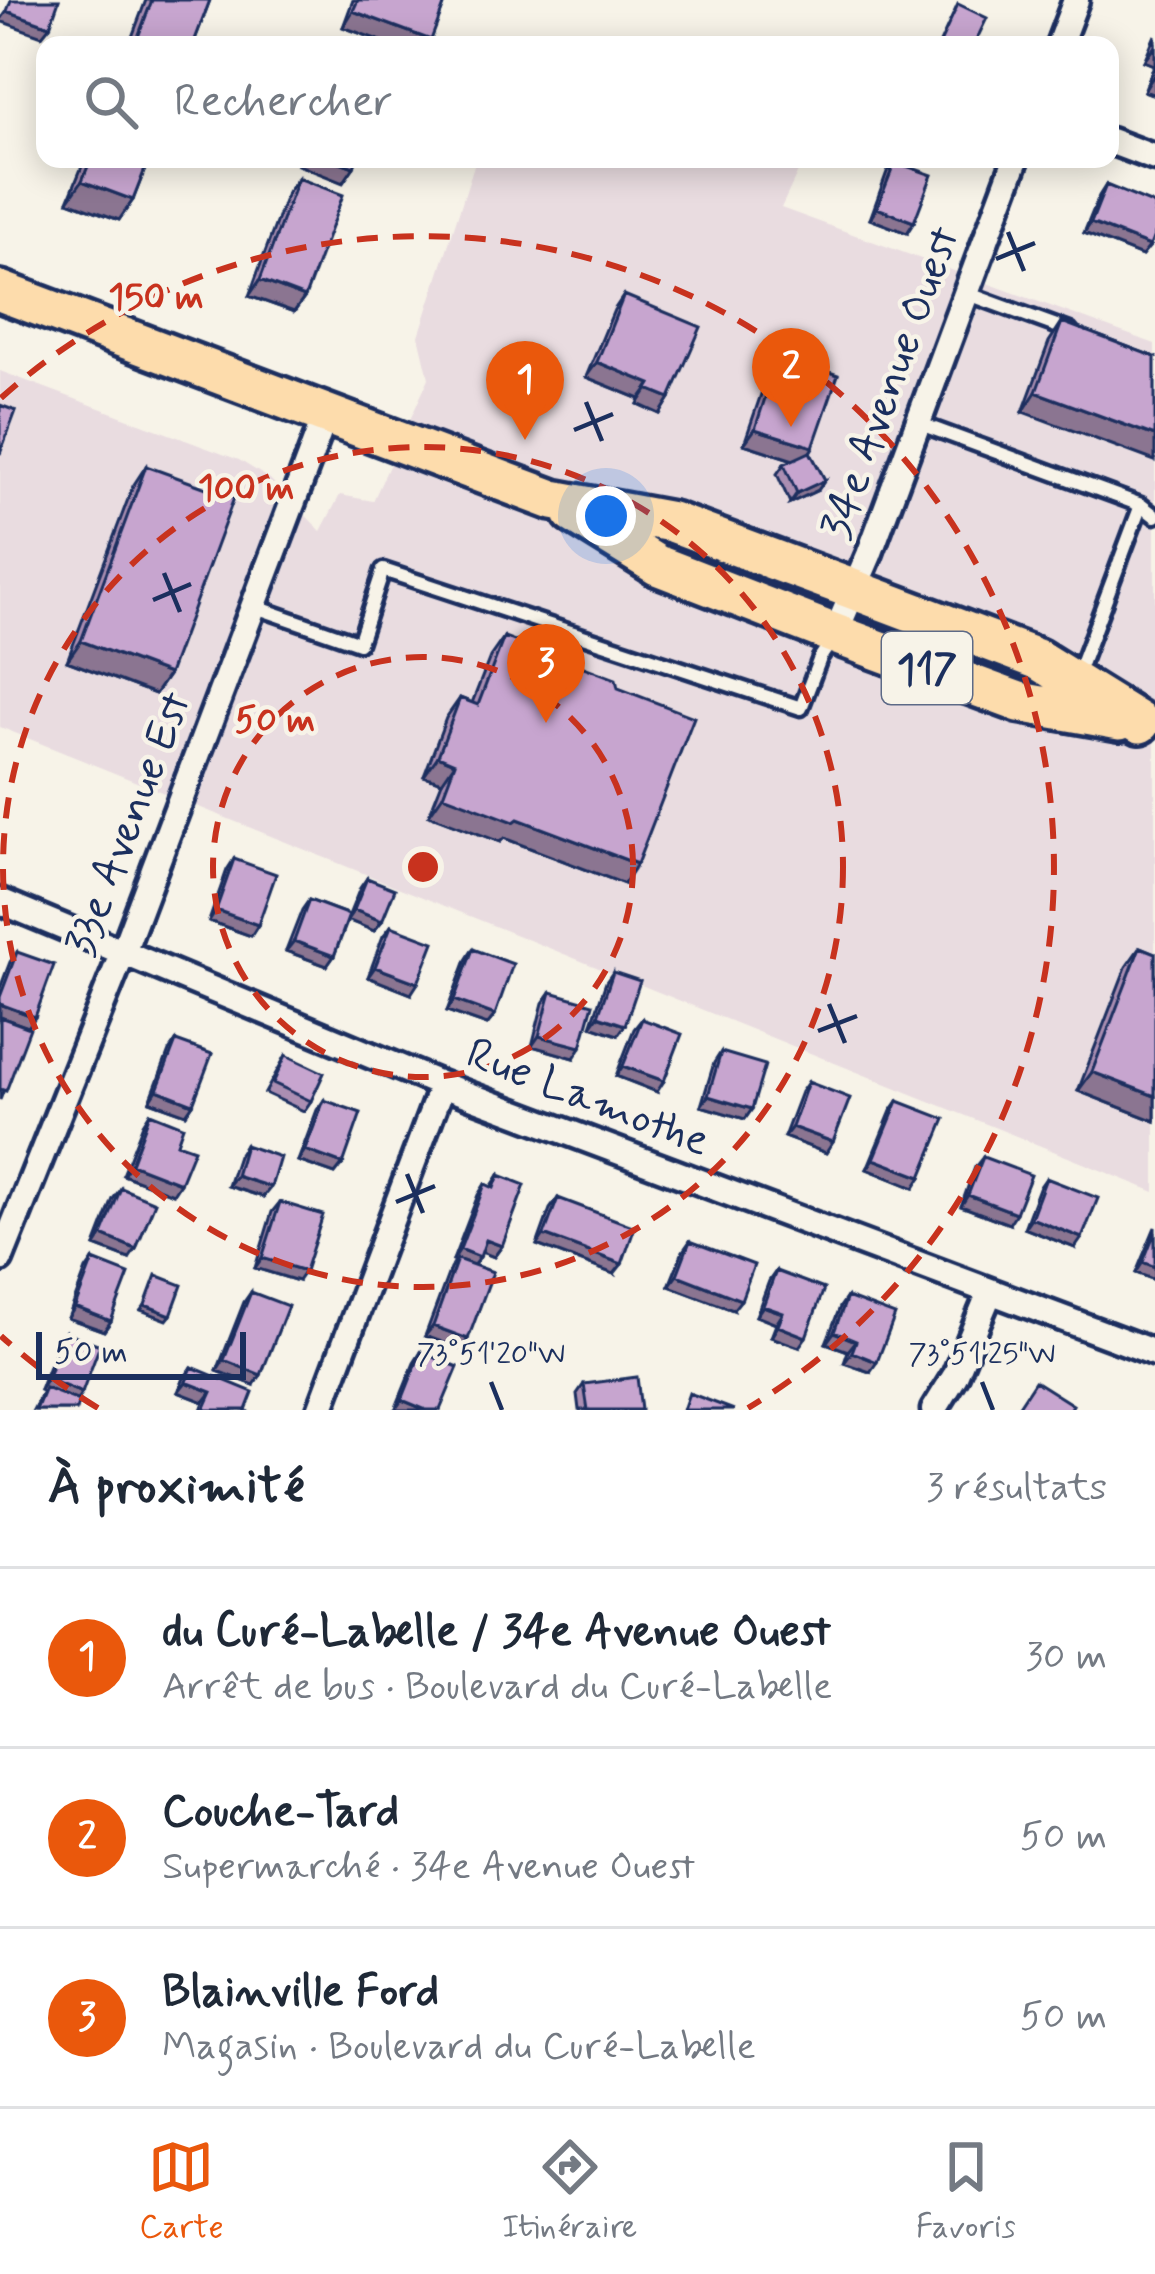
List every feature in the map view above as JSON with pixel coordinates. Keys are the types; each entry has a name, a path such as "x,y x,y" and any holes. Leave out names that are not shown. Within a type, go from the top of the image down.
{"main road":[{"name":"117","path":"0,291 553,500 672,522 1037,659 1070,697"},
{"name":"117","path":"553,500 657,565 836,634 1019,702 1070,697 1147,726"}],"street":[{"path":"1062,36 1076,0"},
{"path":"1119,144 1155,158"},
{"name":"34e Avenue Ouest","path":"836,634 1013,168"},
{"name":"33e Avenue Est","path":"0,1259 6,1224 123,952 326,414"},
{"name":"Rue Lamothe","path":"0,901 442,1084 1155,1353"},
{"path":"320,1410 442,1084"},
{"path":"934,1410 955,1376 990,1292"}],"lane":[{"path":"966,293 1092,340"},
{"path":"918,423 1142,505 1155,516"},
{"path":"1070,697 1142,505"},
{"path":"253,606 359,643 383,570 801,708 820,658 836,634"}],"shaded area":[{"path":"473,168 800,168 781,208 1155,344 1155,1192 0,727 0,371 239,460 270,479 321,531 340,495 373,501 429,378 419,336"}],"building":[{"path":"11,0 59,0 50,26 7,11"},
{"path":"152,0 210,0 196,36 138,36"},
{"path":"358,0 446,0 432,36 420,36 353,11"},
{"path":"958,4 987,18 978,36 943,36"},
{"path":"87,168 145,168 133,200 82,181"},
{"path":"893,168 932,175 914,222 877,208"},
{"path":"298,178 343,195 305,297 260,280"},
{"path":"1106,185 1155,205 1150,246 1091,223"},
{"path":"624,295 701,327 670,398 648,389 651,384 597,362"},
{"path":"1062,322 1155,357 1155,436 1036,392"},
{"path":"779,355 838,375 813,447 755,429"},
{"path":"0,405 16,411 0,454"},
{"path":"810,452 825,480 797,493 784,464"},
{"path":"146,466 234,498 169,674 81,641"},
{"path":"504,637 616,679 618,688 694,717 637,864 443,795 455,763 438,756 460,698 478,705"},
{"path":"234,859 276,874 258,925 216,910"},
{"path":"367,878 395,889 382,921 354,910"},
{"path":"309,900 349,915 334,956 294,941"},
{"path":"391,926 434,942 418,983 375,967"},
{"path":"1140,947 1155,953 1155,1096 1092,1072"},
{"path":"473,949 513,964 495,1015 454,1000"},
{"path":"17,952 54,965 35,1017 0,1004"},
{"path":"613,972 640,981 625,1025 598,1016"},
{"path":"551,992 593,1004 581,1047 539,1036"},
{"path":"0,1017 30,1028 6,1091 0,1089"},
{"path":"642,1019 682,1034 664,1081 623,1066"},
{"path":"176,1041 212,1054 193,1104 157,1090"},
{"path":"721,1052 765,1065 752,1109 708,1096"},
{"path":"286,1055 324,1073 311,1101 273,1083"},
{"path":"808,1082 850,1098 833,1142 792,1127"},
{"path":"324,1100 361,1113 343,1164 305,1150"},
{"path":"898,1101 945,1119 921,1177 874,1159"},
{"path":"150,1113 183,1126 177,1143 194,1149 180,1183 131,1164"},
{"path":"245,1145 280,1157 271,1187 236,1176"},
{"path":"983,1157 1031,1175 1016,1213 968,1195"},
{"path":"499,1175 525,1185 502,1246 486,1240 480,1257 460,1249 485,1184 494,1188"},
{"path":"1046,1178 1098,1198 1082,1238 1031,1218"},
{"path":"121,1188 155,1202 136,1249 102,1235"},
{"path":"558,1198 635,1227 622,1264 544,1235"},
{"path":"280,1202 323,1215 305,1271 262,1258"},
{"path":"1155,1232 1155,1267 1143,1262"},
{"path":"690,1241 754,1265 741,1300 677,1275"},
{"path":"457,1259 493,1272 468,1339 433,1326"},
{"path":"93,1260 129,1274 111,1321 75,1307"},
{"path":"776,1271 824,1289 806,1337 778,1326 783,1313 763,1306"},
{"path":"156,1275 182,1285 171,1315 145,1305"},
{"path":"251,1292 288,1306 261,1375 224,1360"},
{"path":"847,1297 895,1315 877,1362 852,1352 856,1341 834,1332"},
{"path":"65,1332 100,1345 82,1393 47,1379"},
{"path":"421,1352 458,1367 440,1410 402,1400"},
{"path":"192,1367 253,1392 246,1410 204,1410 212,1392 186,1382"},
{"path":"637,1377 641,1410 588,1410 584,1384"},
{"path":"1035,1381 1073,1405 1070,1410 1016,1410"},
{"path":"45,1388 79,1401 76,1410 36,1410"},
{"path":"689,1393 734,1410 683,1410"}],"place":[{"name":"Couche-Tard","path":"791,427"},
{"name":"du Curé-Labelle / 34e Avenue Ouest","path":"525,440"},
{"name":"Blainville Ford","path":"546,723"}]}
